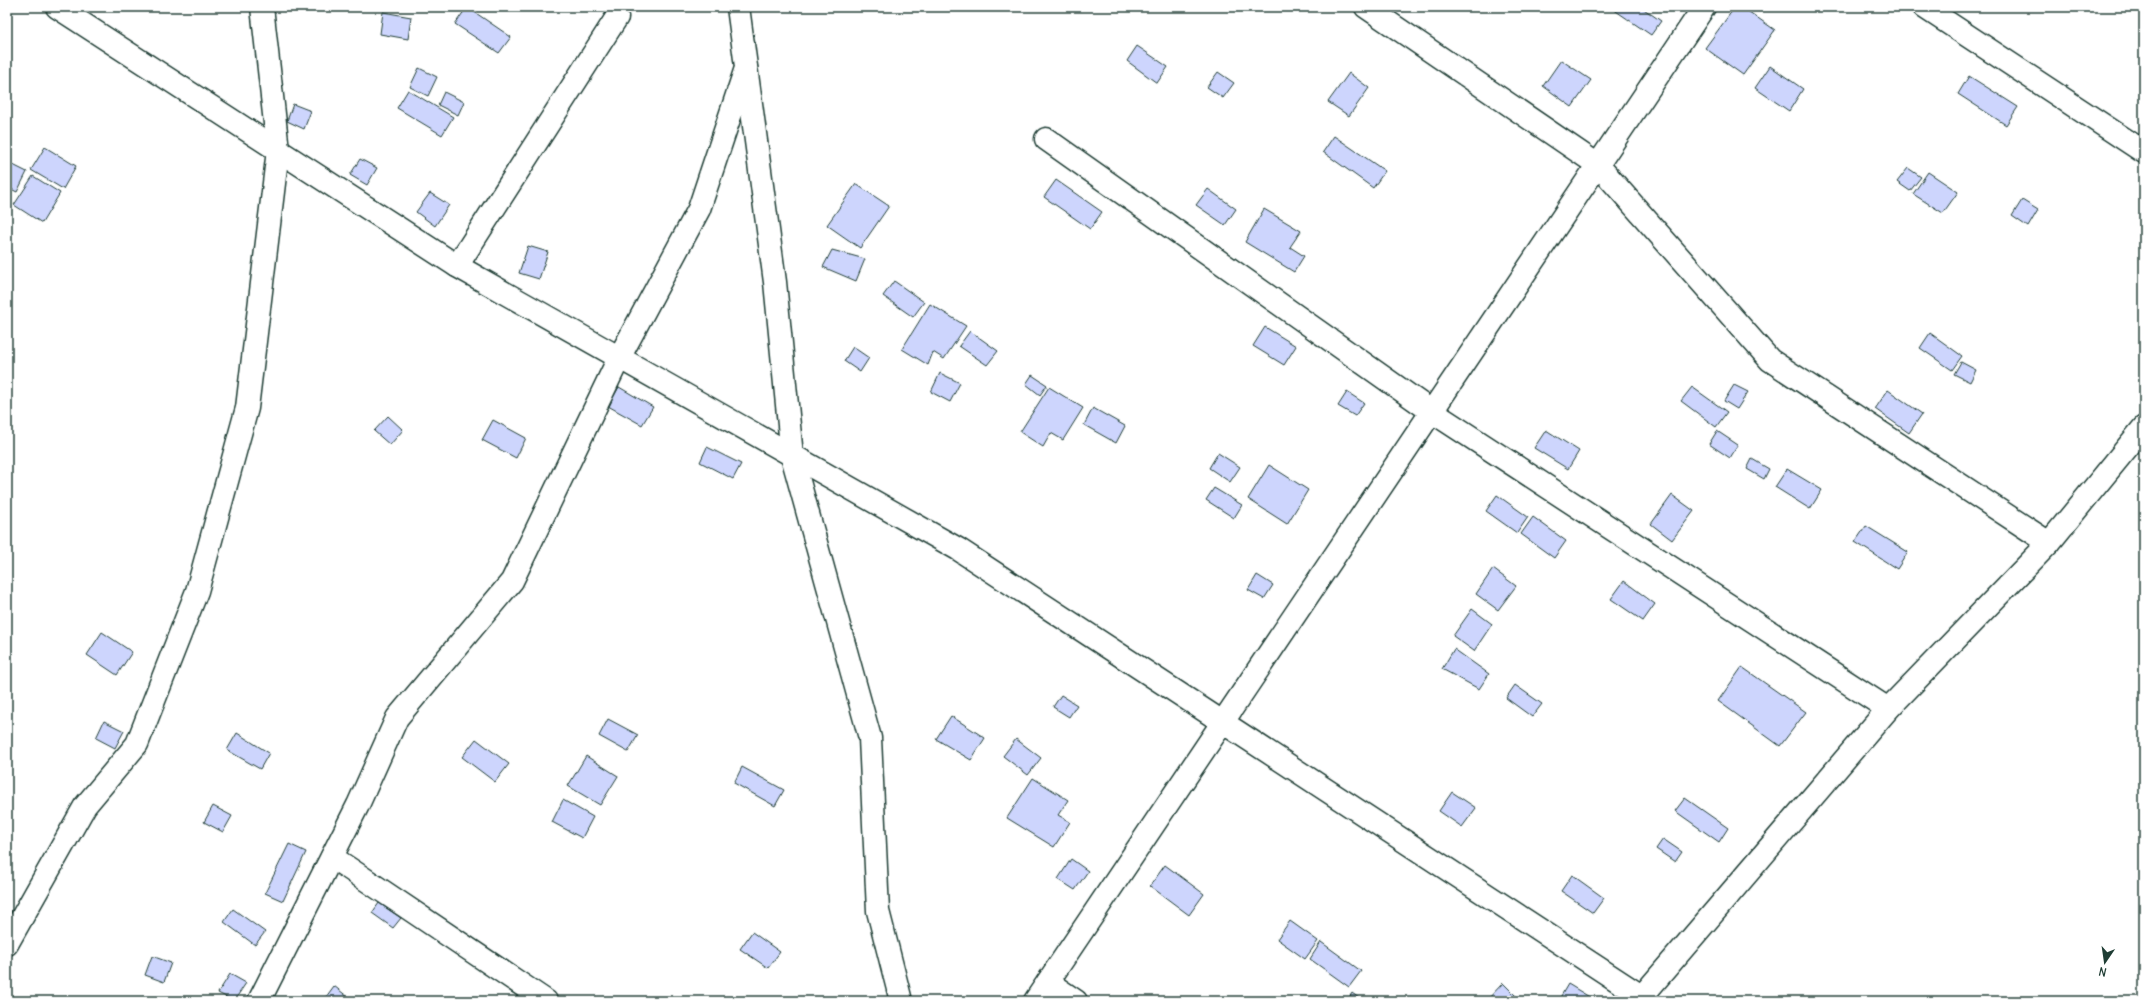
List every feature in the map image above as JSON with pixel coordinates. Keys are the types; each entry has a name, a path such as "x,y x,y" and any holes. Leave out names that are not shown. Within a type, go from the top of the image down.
{"street":[{"path":"57,7 457,266 958,549 1640,998 1888,709 2049,544 2144,427"},
{"path":"7,944 85,806 137,744 196,591 247,408 278,150 262,7"},
{"path":"738,7 775,282 792,456 870,738 878,911 901,1001"},
{"path":"1366,7 1598,164 1770,360 2049,544"},
{"path":"1035,1001 1704,7"},
{"path":"1924,7 2144,152"},
{"path":"457,266 617,18"},
{"path":"259,1001 358,805 397,718 512,581 619,358 699,209 746,68"},
{"path":"1046,139 1431,411 1888,709"},
{"path":"332,857 546,1001"},
{"path":"1048,982 1076,1001"}],"building":[{"path":"467,7 511,37 499,53 455,24"},
{"path":"1610,7 1641,7 1661,21 1651,35"},
{"path":"1735,7 1742,7 1775,30 1743,75 1705,48"},
{"path":"383,12 411,17 408,39 380,34"},
{"path":"1137,46 1168,67 1157,83 1127,61"},
{"path":"1561,60 1591,80 1572,107 1543,86"},
{"path":"1770,66 1803,89 1789,111 1755,88"},
{"path":"419,68 437,77 428,96 410,87"},
{"path":"1218,72 1234,83 1223,98 1207,87"},
{"path":"1349,73 1369,88 1349,116 1328,102"},
{"path":"1969,76 2018,107 2006,125 1958,94"},
{"path":"408,90 453,117 442,135 397,108"},
{"path":"444,92 464,102 458,115 438,105"},
{"path":"293,104 311,111 304,129 287,121"},
{"path":"1334,136 1385,171 1373,188 1323,152"},
{"path":"45,147 76,166 63,189 31,170"},
{"path":"360,159 377,168 367,185 350,175"},
{"path":"7,162 27,172 17,192 7,187"},
{"path":"1908,168 1921,177 1910,191 1897,182"},
{"path":"1928,172 1958,192 1943,213 1913,194"},
{"path":"33,176 60,193 42,223 14,205"},
{"path":"1056,180 1102,212 1090,229 1044,197"},
{"path":"856,184 889,206 860,248 827,225"},
{"path":"1208,189 1236,209 1225,225 1196,205"},
{"path":"430,193 449,205 435,226 416,212"},
{"path":"2022,200 2038,210 2028,227 2012,216"},
{"path":"1264,209 1301,231 1290,247 1304,256 1294,272 1245,242"},
{"path":"528,246 548,252 539,279 519,273"},
{"path":"832,250 865,259 856,281 823,267"},
{"path":"894,281 924,302 913,317 883,296"},
{"path":"930,304 966,326 944,359 933,352 928,365 902,349"},
{"path":"1265,327 1296,346 1284,365 1253,346"},
{"path":"970,331 998,351 987,365 959,346"},
{"path":"1930,333 1962,356 1952,370 1920,348"},
{"path":"853,347 869,358 860,372 844,361"},
{"path":"1961,362 1976,370 1970,382 1954,374"},
{"path":"940,373 960,383 950,402 931,392"},
{"path":"1032,375 1047,385 1040,395 1026,384"},
{"path":"1734,385 1748,392 1737,409 1724,401"},
{"path":"619,387 653,407 642,425 608,406"},
{"path":"1049,387 1083,408 1063,440 1051,433 1043,447 1020,432"},
{"path":"1692,387 1727,412 1716,427 1681,401"},
{"path":"1888,390 1922,414 1909,433 1875,409"},
{"path":"1347,392 1364,403 1355,416 1338,406"},
{"path":"1093,408 1125,426 1116,443 1084,425"},
{"path":"388,416 403,430 390,445 374,431"},
{"path":"493,420 526,438 516,458 482,440"},
{"path":"1546,430 1579,451 1568,469 1534,448"},
{"path":"1717,431 1738,445 1730,458 1709,444"},
{"path":"707,447 741,464 733,479 700,462"},
{"path":"1218,453 1240,467 1230,482 1209,468"},
{"path":"1752,459 1769,469 1764,479 1747,469"},
{"path":"1269,465 1308,490 1287,524 1248,499"},
{"path":"1787,469 1822,490 1810,509 1775,487"},
{"path":"1214,488 1242,505 1234,518 1206,500"},
{"path":"1497,495 1528,517 1517,533 1486,511"},
{"path":"1672,495 1694,511 1672,540 1651,524"},
{"path":"1533,517 1566,541 1554,558 1521,534"},
{"path":"1866,526 1908,552 1897,569 1855,542"},
{"path":"1493,569 1516,586 1498,610 1476,594"},
{"path":"1257,575 1273,585 1264,599 1248,590"},
{"path":"1624,581 1655,604 1643,621 1611,599"},
{"path":"1472,609 1492,624 1474,651 1453,636"},
{"path":"102,632 132,652 117,675 87,655"},
{"path":"1454,649 1489,674 1479,689 1442,669"},
{"path":"1742,667 1806,712 1780,746 1718,701"},
{"path":"1515,685 1542,704 1532,717 1506,698"},
{"path":"1061,695 1077,705 1069,717 1053,707"},
{"path":"951,716 985,738 971,760 936,739"},
{"path":"608,719 638,735 628,752 599,736"},
{"path":"104,721 124,731 115,748 96,738"},
{"path":"237,733 269,753 260,769 227,750"},
{"path":"476,739 509,764 495,782 462,757"},
{"path":"1016,739 1041,758 1028,775 1003,756"},
{"path":"586,756 618,776 600,805 568,786"},
{"path":"742,767 784,790 775,806 734,783"},
{"path":"1033,778 1068,800 1058,815 1070,822 1054,847 1007,818"},
{"path":"1452,792 1476,808 1462,827 1439,811"},
{"path":"1685,798 1728,828 1719,842 1675,811"},
{"path":"563,800 593,817 582,838 552,822"},
{"path":"213,806 232,816 223,832 204,822"},
{"path":"1663,839 1682,852 1675,862 1656,849"},
{"path":"289,844 306,852 283,901 265,893"},
{"path":"1071,859 1088,871 1075,890 1058,879"},
{"path":"1165,865 1204,894 1189,915 1150,886"},
{"path":"1572,875 1604,898 1593,913 1561,891"},
{"path":"379,903 401,918 393,928 372,913"},
{"path":"233,909 265,932 255,945 224,922"},
{"path":"1290,921 1318,941 1305,959 1277,939"},
{"path":"752,932 780,952 768,968 740,949"},
{"path":"1321,942 1361,971 1349,987 1310,959"},
{"path":"152,956 171,963 164,982 145,975"},
{"path":"230,974 246,983 234,1001 218,993"},
{"path":"1503,983 1518,998 1516,1001 1486,1001"},
{"path":"1568,984 1596,1001 1558,1001"},
{"path":"334,986 353,1001 323,1001"},
{"path":"1352,993 1363,1001 1347,1001"}]}
